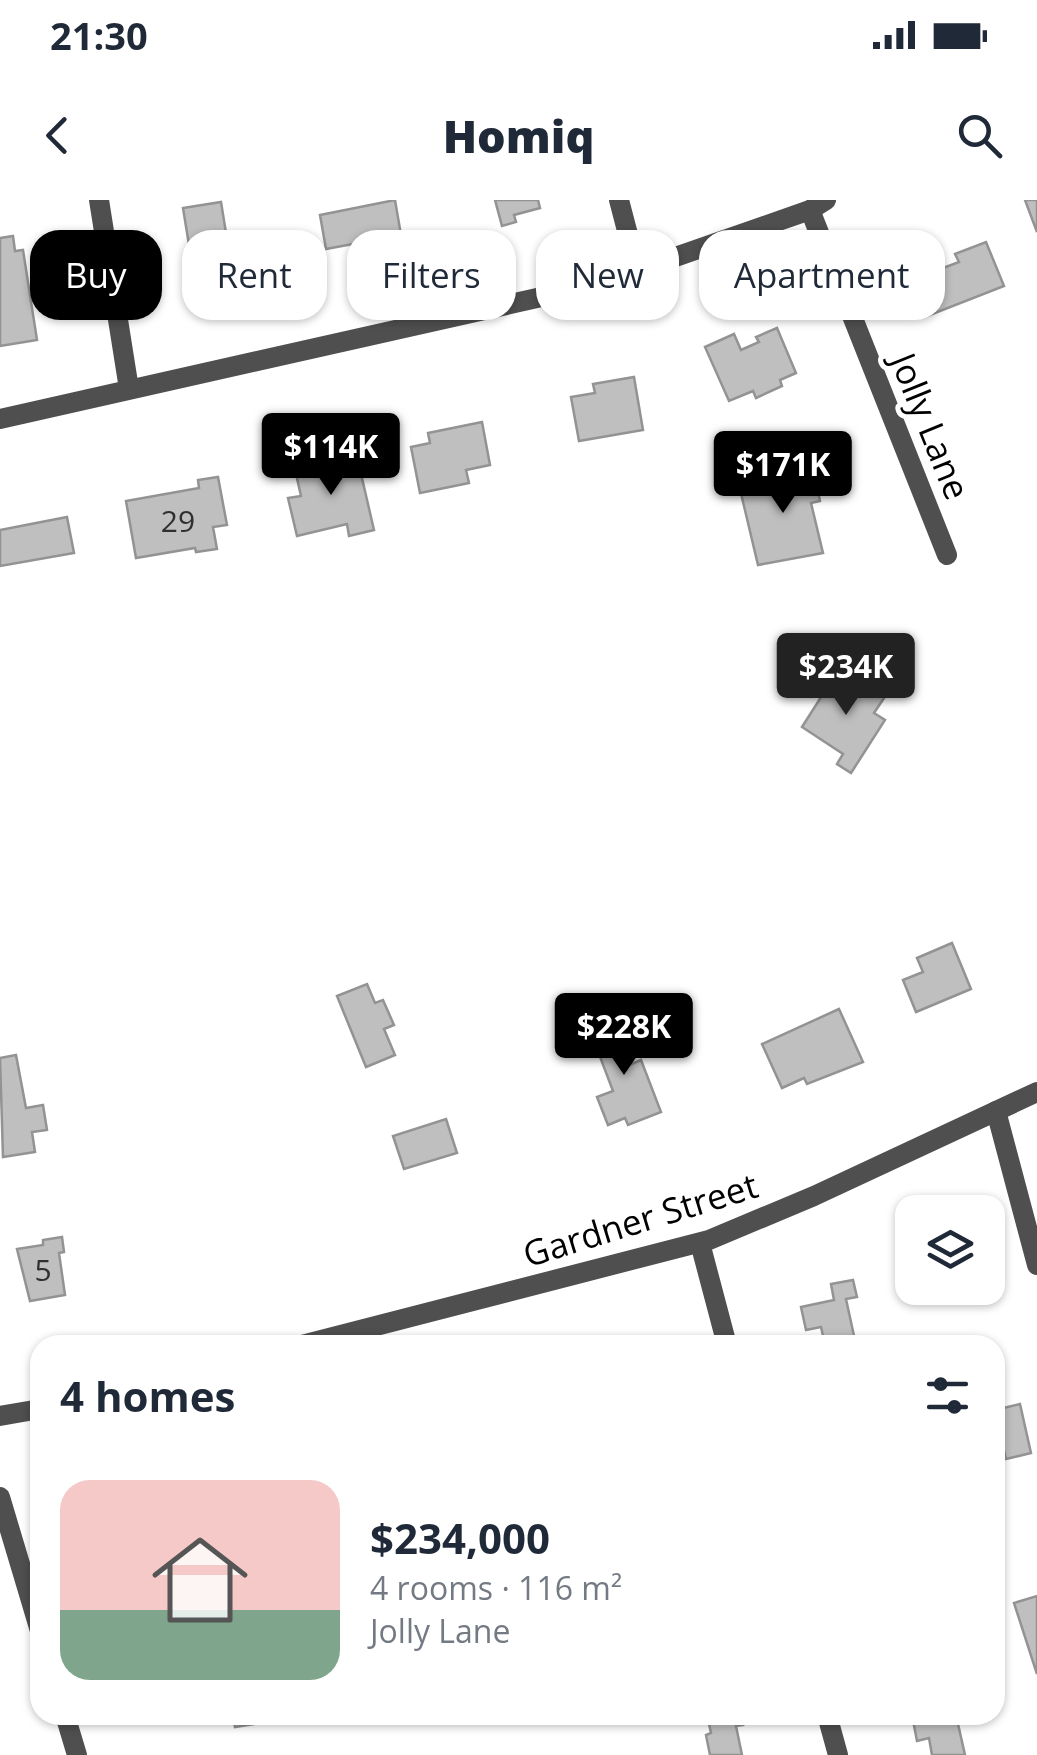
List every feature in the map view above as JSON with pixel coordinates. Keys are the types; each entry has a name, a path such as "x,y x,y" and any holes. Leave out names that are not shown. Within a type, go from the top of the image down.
{"street":[{"path":"99,200 130,389"},
{"path":"619,200 627,230"},
{"path":"679,254 818,205"},
{"name":"Jolly Lane","path":"818,205 946,555"},
{"path":"0,418 536,298"},
{"name":"Gardner Street","path":"341,1335 700,1243 814,1196 1037,1092"},
{"path":"996,1111 1037,1265"},
{"path":"700,1243 725,1335"},
{"path":"0,1416 30,1411"},
{"path":"0,1497 30,1598"},
{"path":"68,1725 77,1755"},
{"path":"830,1725 838,1755"}],"building":[{"path":"395,200 400,230 347,230 347,245 327,249 327,230 323,230 320,215"},
{"path":"495,200 538,200 540,208 514,215 516,222 502,226"},
{"path":"1025,200 1037,200 1037,232"},
{"path":"221,202 226,230 187,230 183,208"},
{"path":"13,236 15,251 23,250 30,320 34,320 37,340 0,346 0,238"},
{"path":"986,242 1004,286 945,309 945,267 959,262 955,254"},
{"path":"777,328 796,373 780,380 782,386 756,398 753,391 729,401 705,347 734,334 741,350 759,342 756,337"},
{"path":"634,377 643,430 579,441 571,397 595,393 593,384"},
{"path":"482,422 490,465 466,470 469,483 420,493 411,447 430,443 428,433"},
{"path":"351,456 353,462 358,461 374,530 349,536 347,524 297,536 288,498 301,496 294,465 324,458 327,469 335,467 333,460"},
{"path":"813,468 820,501 811,503 823,553 758,565 739,485"},
{"path":"218,477 227,525 213,527 217,549 196,552 195,548 136,558 126,501 199,488 198,480"},
{"path":"67,517 74,553 0,566 0,530"},
{"path":"839,669 884,698 874,713 885,720 851,773 837,764 843,754 802,727"},
{"path":"952,943 971,989 916,1012 903,980 923,972 917,958"},
{"path":"367,984 375,1003 383,1000 394,1025 384,1029 395,1055 366,1067 337,996"},
{"path":"839,1009 863,1062 807,1084 804,1078 782,1088 762,1044"},
{"path":"623,1020 636,1054 619,1060 622,1068 641,1060 661,1112 628,1125 625,1118 608,1125 597,1097 613,1091 591,1033"},
{"path":"16,1055 26,1108 43,1105 47,1130 32,1132 35,1152 3,1157 0,1058"},
{"path":"446,1119 457,1153 404,1169 393,1136"},
{"path":"62,1237 64,1252 59,1253 65,1295 30,1301 17,1249"},
{"path":"853,1280 857,1297 846,1299 854,1335 823,1335 821,1327 806,1330 801,1307 834,1300 831,1284"},
{"path":"1020,1404 1031,1453 1006,1459 1005,1408"},
{"path":"1037,1596 1037,1674 1014,1603"},
{"path":"709,1725 743,1725 736,1726 742,1755 710,1755 706,1735 711,1733"},
{"path":"914,1725 958,1725 965,1755 932,1755 929,1738 917,1741"}]}
